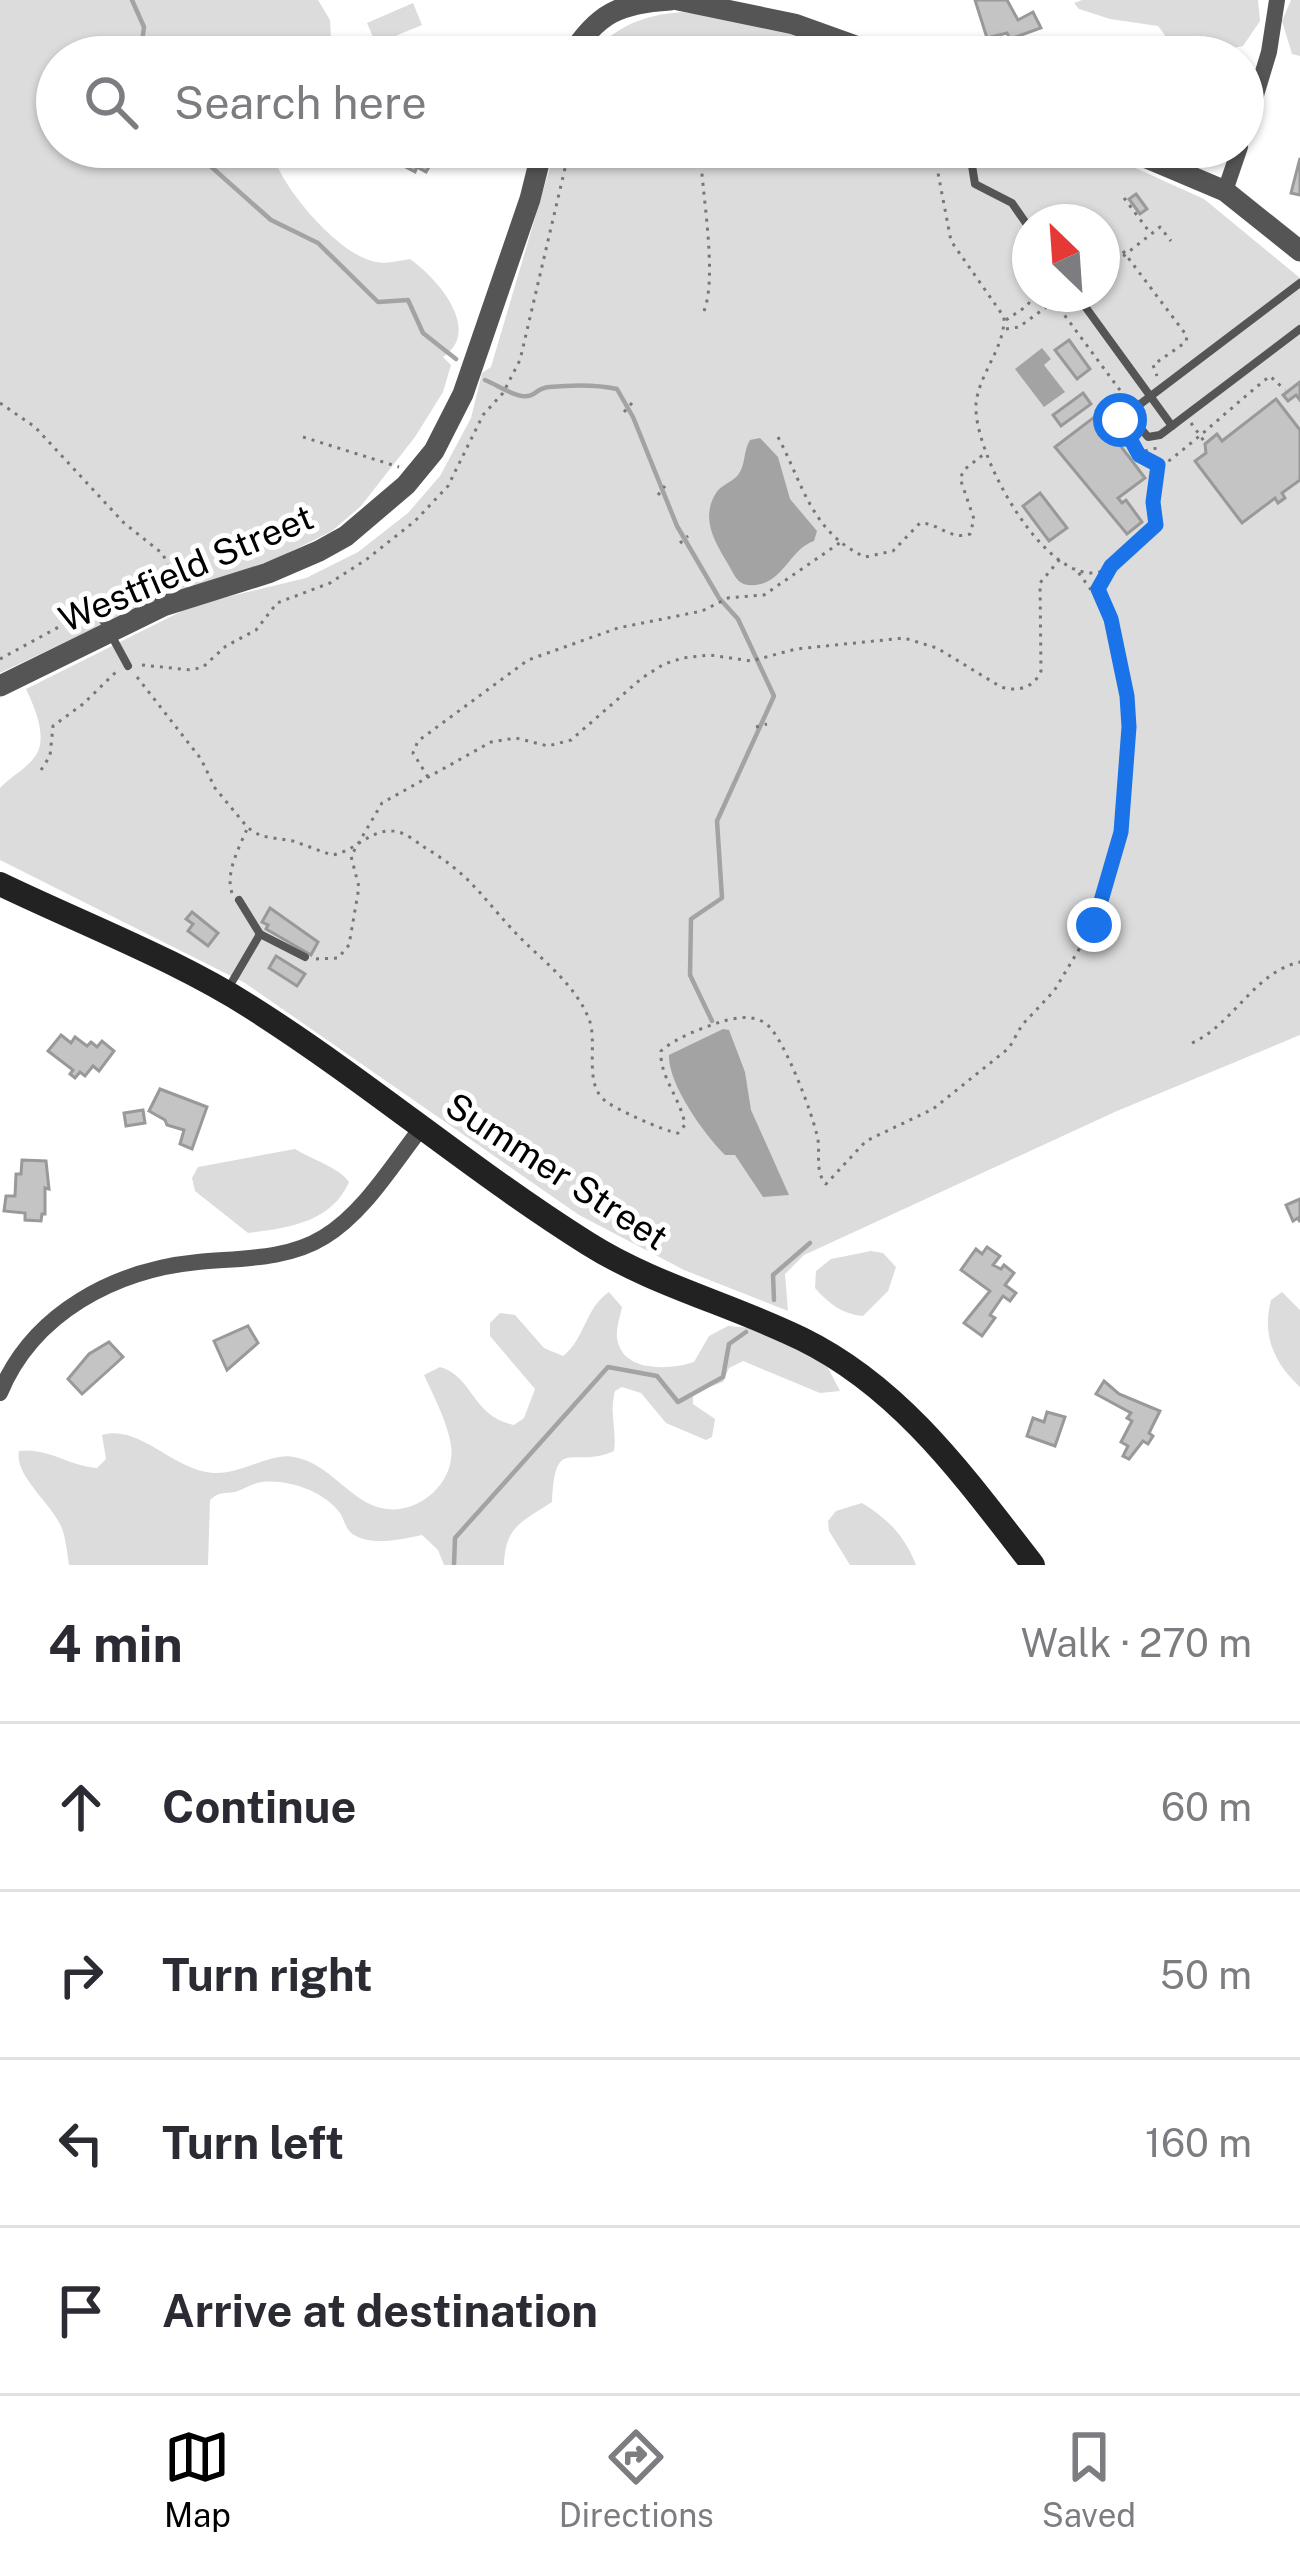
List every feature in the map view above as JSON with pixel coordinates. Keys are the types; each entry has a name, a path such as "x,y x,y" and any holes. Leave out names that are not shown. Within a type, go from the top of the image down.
{"main road":[{"name":"Summer Street","path":"0,884 268,1018 588,1244 654,1279 805,1340 845,1365 892,1400 943,1448 1033,1565"}],"street":[{"path":"584,36 607,14 632,2 674,0 794,24 827,36"},
{"path":"1264,69 1277,0"},
{"name":"Westfield Street","path":"0,686 163,606 268,573 319,551 390,500 434,452 463,394 538,168"},
{"path":"1171,168 1225,190 1300,251"},
{"path":"1225,190 1233,168"},
{"path":"0,1393 8,1372 34,1337 61,1312 101,1288 147,1272 194,1262 257,1259 322,1239 370,1193 422,1127"}],"lane":[{"path":"972,168 975,184 1013,204"},
{"path":"1300,283 1132,412 1145,436 1152,438 1172,426 1300,329"},
{"path":"1089,312 1172,426"},
{"path":"97,609 128,666"},
{"path":"239,900 260,934 305,958"},
{"path":"225,993 260,934"}],"path":[{"path":"41,770 50,756 53,726 83,704 100,683 128,666 198,670 226,646 256,630 277,603 354,569 415,521 448,486 483,415 503,393 523,352 565,168"},
{"path":"703,168 708,293 704,311"},
{"path":"937,168 951,241 1005,321 978,393 976,413 985,453 1004,494 1060,559 1090,573 1111,566"},
{"path":"1124,198 1151,234"},
{"path":"1120,257 1160,227 1171,241"},
{"path":"1124,253 1186,336 1186,342 1154,365 1165,386"},
{"path":"1005,321 1018,312"},
{"path":"1004,329 1019,327 1040,312"},
{"path":"1062,312 1130,403 1120,411 1120,420 1132,439 1145,451 1163,443"},
{"path":"1158,467 1203,439 1215,420 1270,376 1285,390"},
{"path":"0,403 35,427 124,523 167,561 171,574 168,580 97,609 0,659"},
{"path":"625,412 632,403"},
{"path":"1186,415 1203,439"},
{"path":"303,437 415,475"},
{"path":"778,437 804,498 841,542 852,551 874,557 893,551 920,524 954,536 968,535 974,519 960,478 985,453"},
{"path":"1132,439 1128,441 1139,455 1158,467"},
{"path":"1100,599 1099,585 1111,566 1156,525 1156,449"},
{"path":"658,495 665,486"},
{"path":"680,543 688,536"},
{"path":"428,777 414,756 418,741 528,660 618,628 718,605 726,599 758,596 841,542"},
{"path":"305,958 333,960 343,955 349,945 358,887 351,860 355,846 382,802 428,777 500,740 548,746 572,740 642,678 671,661 700,656 757,659 796,649 912,639 938,648 1001,687 1027,687 1041,671 1040,583 1060,559"},
{"path":"128,666 201,759 215,788 247,827 261,836 339,854 374,835 395,831 475,883 514,932 564,979 585,1011 600,1095 672,1134 682,1130 684,1120 661,1063 662,1051 722,1022 744,1017 764,1022 776,1035 807,1102 818,1139 819,1175 826,1184 866,1142 933,1109 1001,1056 1054,991 1091,934 1121,832 1129,727 1111,619 1075,568"},
{"path":"756,727 767,724"},
{"path":"239,900 229,882 247,827"},
{"path":"1192,1043 1221,1025 1265,978 1300,962"}],"shaded area":[{"path":"0,0 318,0 330,20 331,36 36,36 36,168 278,168 310,214 342,244 372,261 410,259 443,291 459,333 443,357 451,365 443,392 361,506 332,531 278,558 144,605 0,673"},
{"path":"1258,0 1260,21 1250,36 1165,36 1158,26 1110,19 1074,3"},
{"path":"1291,0 1300,0 1300,56 1292,54 1282,21"},
{"path":"413,3 422,25 395,36 373,36 367,23"},
{"path":"682,12 756,22 799,36 611,36 655,16"},
{"path":"550,168 1135,168 1204,199 1300,278 1300,1035 1117,1111 804,1255 785,1274 788,1311 684,1270 579,1215 245,983 0,860 0,788 33,759 41,739 26,689 194,605 306,578 358,552 408,513 440,476 471,418 482,373 491,367"},
{"path":"1042,348 1051,359 1044,365 1065,392 1044,407 1015,369"},
{"path":"760,438 778,457 790,499 817,531 814,541 773,578 749,585 738,580 718,547 709,512 716,493 741,471 750,440"},
{"path":"729,1030 745,1072 751,1110 789,1195 763,1197 735,1155 725,1155 707,1135 674,1080 669,1055"},
{"path":"295,1149 349,1182 331,1207 306,1221 248,1233 195,1191 192,1178 198,1167"},
{"path":"883,1253 896,1267 888,1291 863,1316 836,1307 815,1288 816,1271 831,1259"},
{"path":"609,1292 622,1307 617,1334 621,1349 637,1363 673,1367 694,1362 709,1336 728,1326 763,1329 827,1366 840,1391 820,1393 743,1361 729,1368 723,1382 693,1393 693,1404 715,1419 712,1437 706,1440 666,1423 641,1393 622,1387 613,1399 614,1451 562,1461 552,1502 512,1533 504,1565 444,1565 438,1550 422,1535 389,1541 364,1539 350,1532 325,1498 305,1488 272,1482 210,1500 208,1565 69,1565 61,1526 19,1460 19,1451 29,1451 97,1468 106,1459 102,1435 116,1433 213,1473 285,1456 306,1460 372,1505 401,1509 428,1497 451,1460 446,1427 424,1375 440,1367 451,1372 489,1414 514,1425 524,1418 535,1389 490,1336 490,1323 500,1313 515,1315 544,1348 563,1356"},
{"path":"1282,1292 1300,1310 1300,1387 1283,1368 1269,1336 1271,1300"},
{"path":"862,1503 895,1529 916,1565 850,1565 828,1521 836,1511"}],"building":[{"path":"975,0 1007,0 1018,20 1033,12 1041,28 1018,36 986,36"},
{"path":"1300,158 1300,195 1291,193"},
{"path":"1136,194 1147,209 1140,214 1129,199"},
{"path":"1069,340 1090,369 1077,379 1055,350"},
{"path":"1300,382 1300,400 1296,395 1288,401 1283,395"},
{"path":"1083,393 1091,404 1061,426 1053,415"},
{"path":"1276,399 1300,430 1300,480 1282,493 1285,498 1278,503 1275,498 1242,523 1195,461 1217,434 1222,441"},
{"path":"1097,415 1145,478 1118,498 1122,503 1126,500 1142,522 1127,534 1055,447"},
{"path":"1040,493 1067,528 1049,541 1023,506"},
{"path":"270,908 318,942 311,955 266,929 268,925 262,922"},
{"path":"192,912 218,933 208,946 188,931 193,924 186,919"},
{"path":"276,956 305,974 297,986 269,968"},
{"path":"61,1035 71,1043 75,1037 87,1046 91,1042 97,1047 102,1041 114,1051 99,1071 93,1066 85,1076 80,1072 75,1078 70,1074 73,1070 48,1051"},
{"path":"160,1089 207,1107 192,1149 180,1144 184,1130 167,1125 149,1111"},
{"path":"143,1110 145,1123 126,1126 124,1113"},
{"path":"22,1160 46,1161 49,1189 45,1188 41,1221 4,1211 6,1196 15,1196"},
{"path":"1300,1199 1300,1222 1298,1218 1293,1221 1286,1205"},
{"path":"987,1247 1000,1256 993,1265 1001,1269 1004,1265 1014,1273 1005,1285 1016,1293 1010,1301 1003,1296 982,1336 964,1323 990,1291 961,1270 976,1249 982,1254"},
{"path":"248,1326 258,1343 227,1370 214,1341"},
{"path":"109,1342 123,1357 82,1394 68,1379 89,1354"},
{"path":"1104,1381 1119,1394 1160,1411 1148,1444 1143,1441 1129,1459 1123,1456 1128,1446 1121,1442 1131,1413 1096,1394"},
{"path":"1047,1412 1065,1417 1055,1446 1027,1436 1033,1418 1044,1422"}],"waterway":[{"path":"132,0 144,27 143,36"},
{"path":"213,168 271,220 318,243 378,302 408,300 423,333 456,359"},
{"path":"485,380 522,396 557,386 617,389 677,526 719,598 738,619 774,696 717,821 722,898 691,919 690,975 712,1021"},
{"path":"774,1300 773,1275 810,1243"},
{"path":"454,1565 455,1538 608,1367 657,1376 678,1402 723,1377 729,1344 746,1332"}],"route":[{"path":"1094,925 1121,832 1129,735 1127,696 1111,619 1098,589 1111,566 1156,525 1157,515 1153,502 1158,465 1139,455 1120,420"}]}
